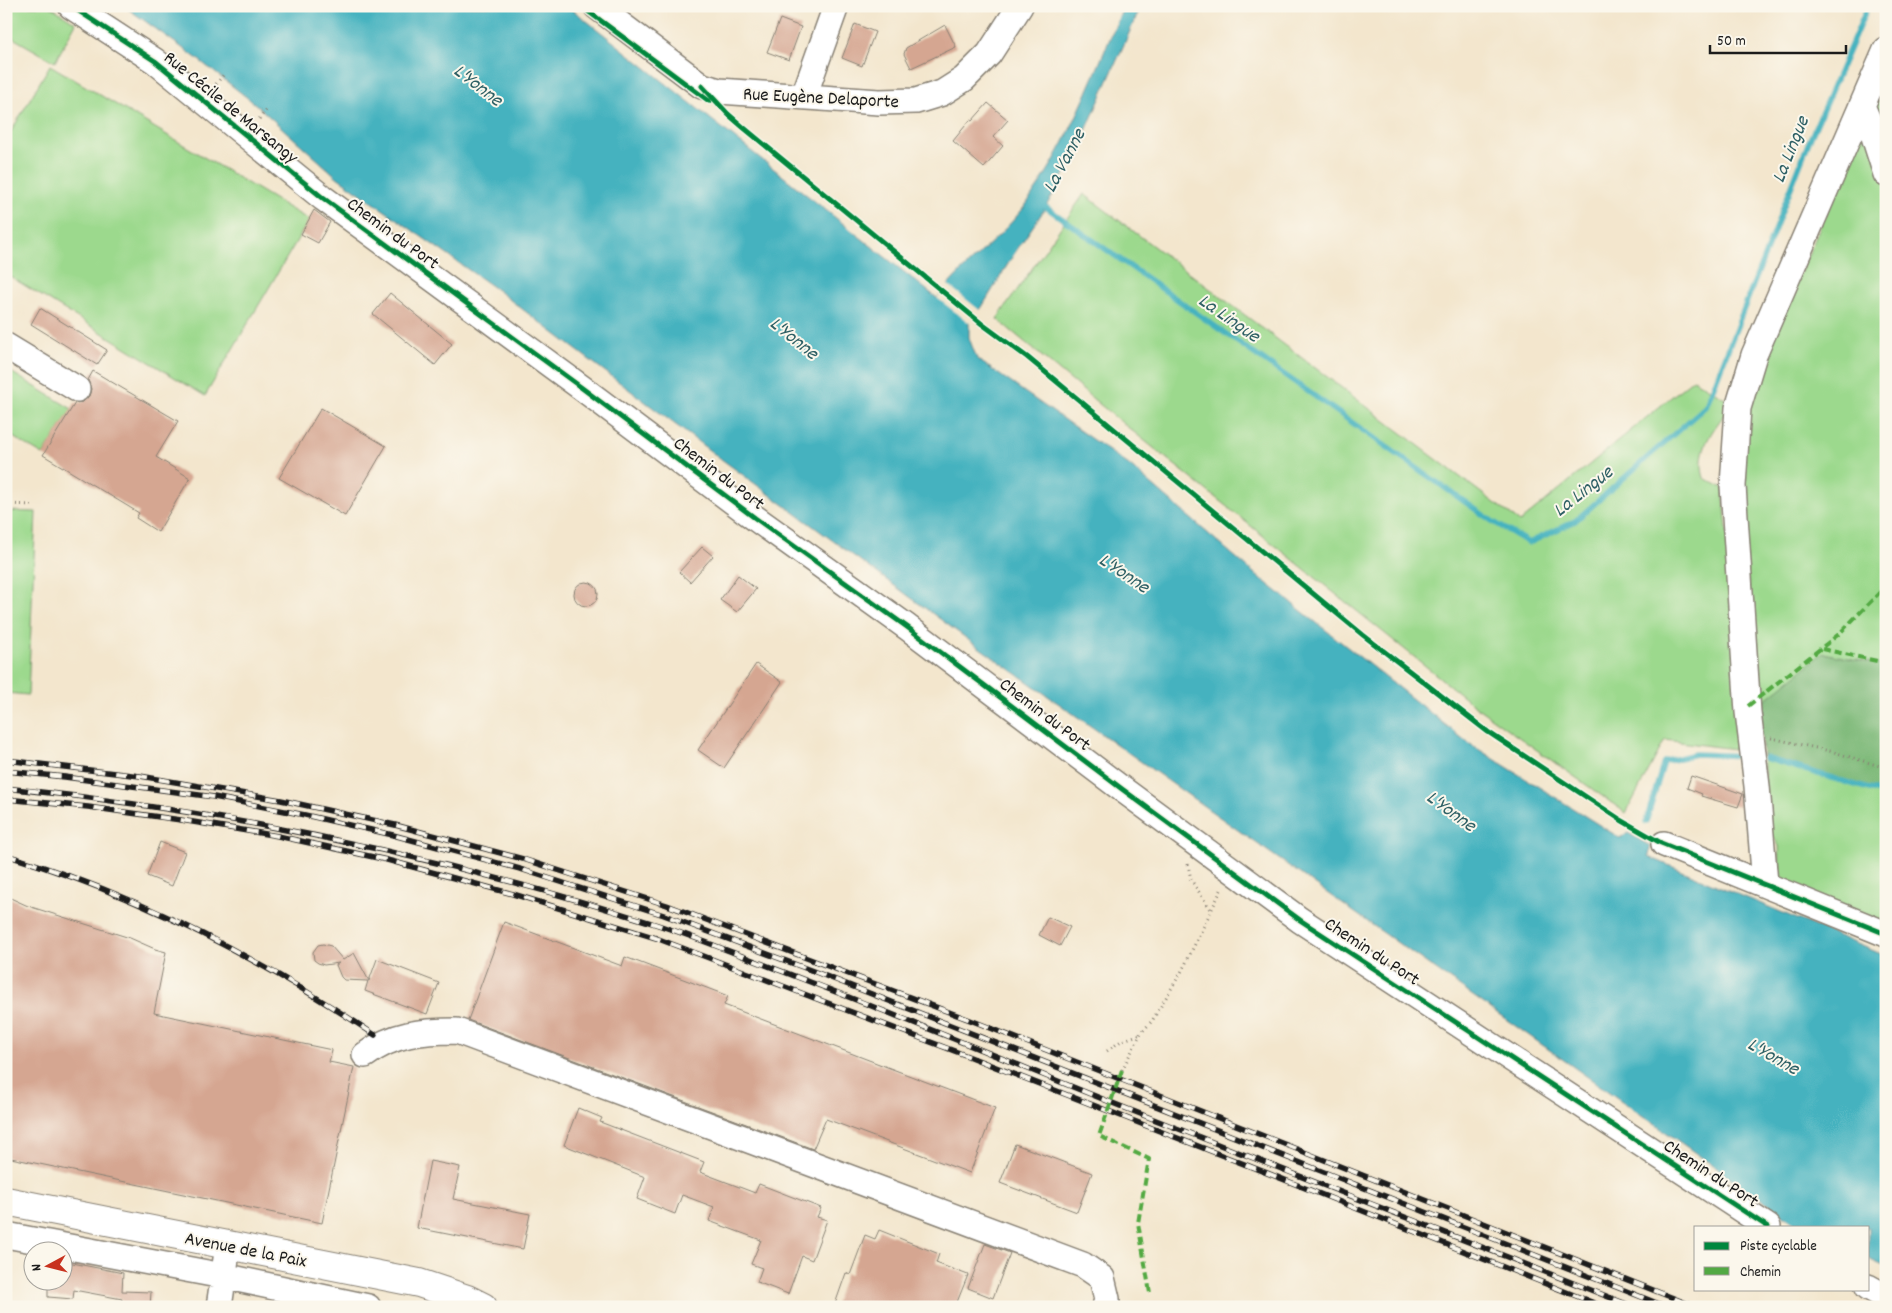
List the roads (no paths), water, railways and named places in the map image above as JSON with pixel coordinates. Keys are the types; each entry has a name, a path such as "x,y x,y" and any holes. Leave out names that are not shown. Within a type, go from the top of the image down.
{"main road":[{"name":"Avenue de la Paix","path":"6,1200 419,1282 470,1304"}],"street":[{"name":"Rue Cécile de Marsangy","path":"71,6 155,61 323,198"},
{"name":"Rue Eugène Delaporte","path":"596,6 702,86 719,91 879,102 916,101 942,93 964,80 989,54 1020,6"},
{"path":"804,96 836,6"},
{"path":"1765,884 1748,712 1733,486 1738,408 1754,355 1886,50"},
{"path":"1862,106 1872,127 1886,174"},
{"name":"Chemin du Port","path":"323,198 756,518 907,627 1300,920 1766,1226"},
{"path":"6,346 77,389"},
{"path":"1664,844 1886,934"},
{"path":"365,1055 378,1045 397,1037 428,1031 457,1031 1083,1265 1102,1278 1107,1299 1105,1307"},
{"path":"6,1234 223,1276 368,1307"},
{"path":"219,1307 228,1244"},
{"path":"1870,1288 1886,1297"}],"water":[{"path":"124,6 568,6 937,298 957,275 1012,222 1026,204 1064,142 1124,6 1141,6 1072,162 982,307 969,323 969,338 977,359 1129,465 1255,574 1467,742 1620,838 1628,833 1650,846 1649,857 1886,956 1886,1013 1884,1018 1886,1019 1886,1267 1870,1260 1870,1226 1801,1226 1796,1224 970,641 713,453 497,290 337,177 254,103 195,57"}],"waterway":[{"name":"La Lingue","path":"1040,203 1492,521 1529,543 1575,521 1706,406 1808,144 1868,6"},
{"path":"1646,822 1664,762 1695,754 1747,756"},
{"path":"1765,758 1886,794"}],"railway":[{"path":"6,760 140,776 281,800 395,825 523,859 667,905 978,1023 1696,1307"},
{"path":"6,771 214,797 305,815 393,835 520,869 664,915 813,971 1667,1307"},
{"path":"6,788 89,798 253,823 415,858 495,878 655,924 826,988 1120,1106 1634,1307"},
{"path":"6,799 88,807 278,836 387,860 513,894 656,938 965,1055 1604,1307"},
{"path":"6,855 104,889 197,931 288,980 375,1035"}],"water label":[{"name":"L'Yonne","path":"479,84"},
{"name":"La Vanne","path":"1063,160"},
{"name":"L'Yonne","path":"795,337"},
{"name":"L'Yonne","path":"1125,572"},
{"name":"L'Yonne","path":"1452,810"},
{"name":"L'Yonne","path":"1774,1055"}]}
